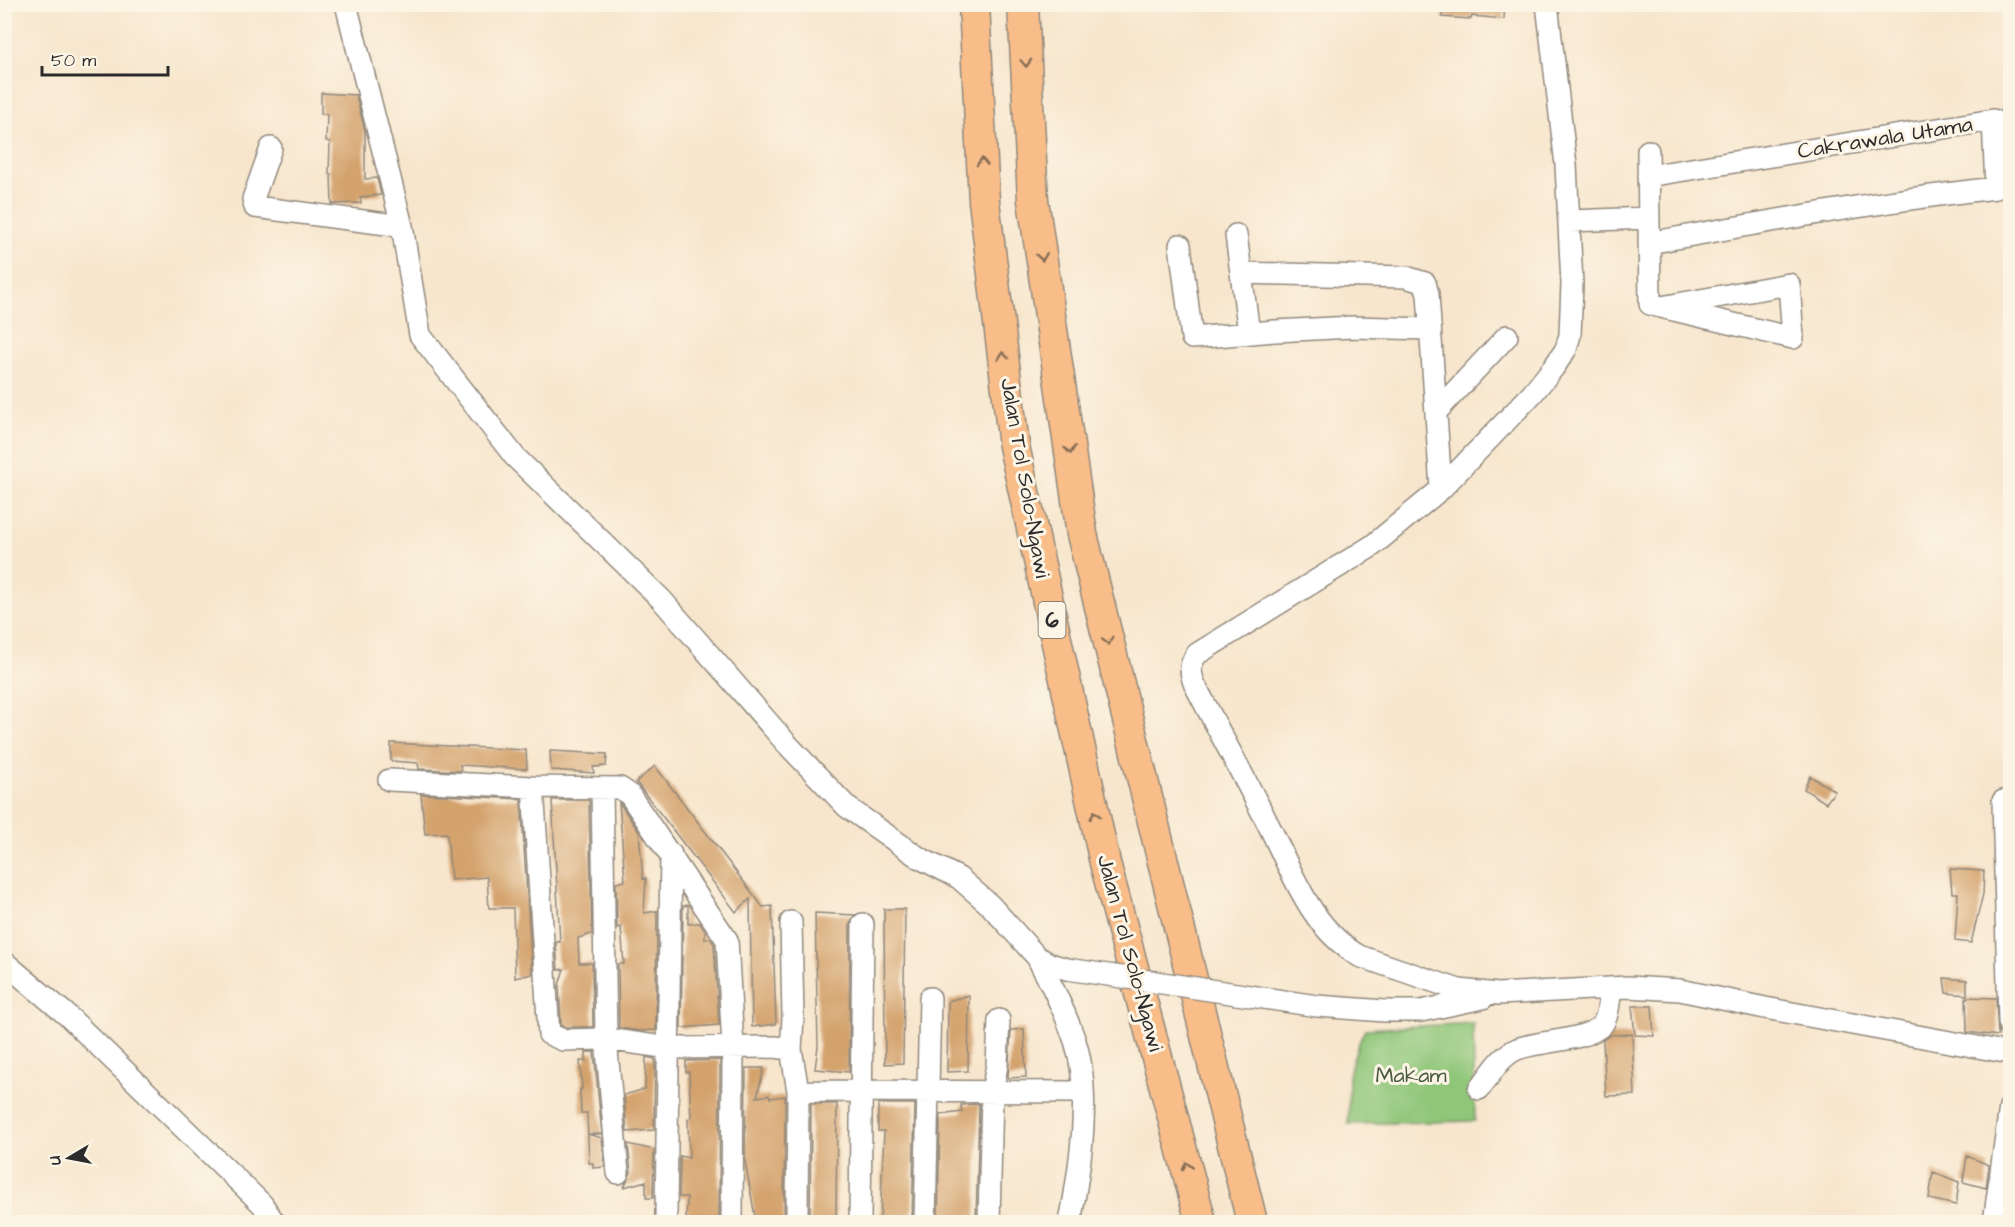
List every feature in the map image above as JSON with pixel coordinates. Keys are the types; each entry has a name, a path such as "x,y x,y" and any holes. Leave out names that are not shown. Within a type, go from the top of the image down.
{"highway":[{"name":"Jalan Tol Solo–Ngawi","path":"974,4 984,201 1014,446 1105,863 1202,1222"},
{"name":"Jalan Tol Solo–Ngawi","path":"1023,4 1033,200 1082,534 1252,1222"}],"street":[{"path":"346,4 402,226 420,335 515,457 661,599 787,744 847,807 918,857 958,878 990,905 1037,957 1058,998 1075,1041 1080,1066 1082,1092 1080,1170 1070,1222"},
{"path":"1547,4 1566,165 1571,307 1570,335 1566,349 1532,394 1441,489 1372,546 1197,654 1191,663 1194,683 1266,819 1303,898 1330,934 1347,949 1375,962 1459,990 1498,994 1611,989 1680,990 2010,1053"},
{"name":"Cakrawala Utama","path":"1648,176 1993,120 1996,188 1831,210 1649,243"},
{"path":"271,147 253,199 255,207 402,226"},
{"path":"1648,151 1650,304 1661,307 1771,332 1793,338 1788,284 1661,307"},
{"path":"1569,221 1649,218"},
{"path":"1236,235 1249,333"},
{"path":"1180,245 1192,338 1353,327 1429,329"},
{"path":"1241,273 1417,279 1425,283 1428,294 1441,489"},
{"path":"1436,412 1507,336"},
{"path":"389,780 533,787 620,788 626,791 728,940 733,1047 732,1222"},
{"path":"533,787 549,1034 563,1040 606,1039 669,1048 774,1047 791,1049"},
{"path":"602,789 606,1039 618,1173"},
{"path":"2003,801 2010,1028"},
{"path":"666,1213 671,854"},
{"path":"791,922 793,1018 791,1049 798,1091 797,1222"},
{"path":"860,1222 863,924"},
{"path":"1037,957 1067,969 1326,1006 1421,1011 1498,994"},
{"path":"4,962 106,1051 262,1204 274,1222"},
{"path":"1479,1089 1502,1059 1516,1049 1591,1032 1602,1025 1611,989"},
{"path":"925,1222 930,998"},
{"path":"989,1222 992,1092 996,1079 999,1020"},
{"path":"798,1091 1082,1092"},
{"path":"1994,1222 2004,1200 2010,1107"}],"green space":[{"name":"Makam","path":"1473,1023 1475,1121 1348,1124 1349,1074 1365,1029"}],"building":[{"path":"1443,4 1505,4 1504,19 1472,16 1471,19 1442,17"},
{"path":"321,93 356,95 365,131 365,179 377,178 381,195 360,197 361,203 332,204 331,174 329,174 330,142 326,141 327,114 321,114"},
{"path":"391,743 526,750 527,769 460,765 461,771 419,769 418,763 391,761"},
{"path":"550,751 607,754 606,766 593,767 594,773 551,770"},
{"path":"655,766 763,907 772,906 776,1024 752,1027 750,899 736,912 636,782"},
{"path":"1810,776 1835,791 1826,803 1804,789"},
{"path":"421,794 521,799 532,974 515,978 513,908 489,908 487,877 451,880 447,833 425,834"},
{"path":"552,800 589,800 592,934 578,938 579,963 592,963 593,1027 561,1025 559,985 564,969 558,970 556,942 560,942"},
{"path":"619,802 639,832 643,879 646,878 644,913 657,911 656,1030 640,1031 619,1028 618,964 624,964 621,927 617,928 616,883 625,881"},
{"path":"1950,869 1984,871 1983,894 1971,943 1955,941 1958,893 1952,893"},
{"path":"688,905 688,924 700,923 705,931 705,939 710,938 714,944 719,1025 681,1028 683,906"},
{"path":"884,909 905,909 903,1063 885,1064"},
{"path":"815,913 855,915 850,924 849,1072 815,1069 818,1046"},
{"path":"1944,978 1967,980 1967,995 1946,993"},
{"path":"969,995 968,1071 947,1072 948,1001"},
{"path":"1966,997 1996,998 1998,1036 1967,1032"},
{"path":"1632,1006 1652,1006 1654,1036 1635,1035"},
{"path":"1024,1029 1026,1077 1008,1078 1011,1030"},
{"path":"1632,1034 1635,1095 1606,1096 1603,1040 1610,1035"},
{"path":"586,1052 594,1052 602,1134 588,1134 602,1138 605,1167 593,1168 593,1163 589,1163 587,1113 581,1113 580,1089 582,1089 580,1061 586,1061"},
{"path":"646,1057 655,1059 654,1130 627,1132 624,1095 645,1089"},
{"path":"720,1060 719,1222 686,1222 687,1197 679,1197 680,1156 689,1158 688,1119 691,1118 689,1072 686,1072 686,1061"},
{"path":"746,1068 764,1068 757,1097 785,1096 784,1222 756,1222 745,1161"},
{"path":"811,1104 837,1104 836,1222 810,1222"},
{"path":"878,1104 915,1104 912,1222 880,1222 884,1131 878,1131"},
{"path":"979,1104 976,1222 938,1222 940,1115 962,1112 961,1105"},
{"path":"628,1144 654,1150 653,1198 646,1198 646,1181 624,1187 631,1172"},
{"path":"1967,1156 1989,1165 1986,1188 1963,1182"},
{"path":"1933,1172 1959,1182 1956,1205 1929,1199"}]}
